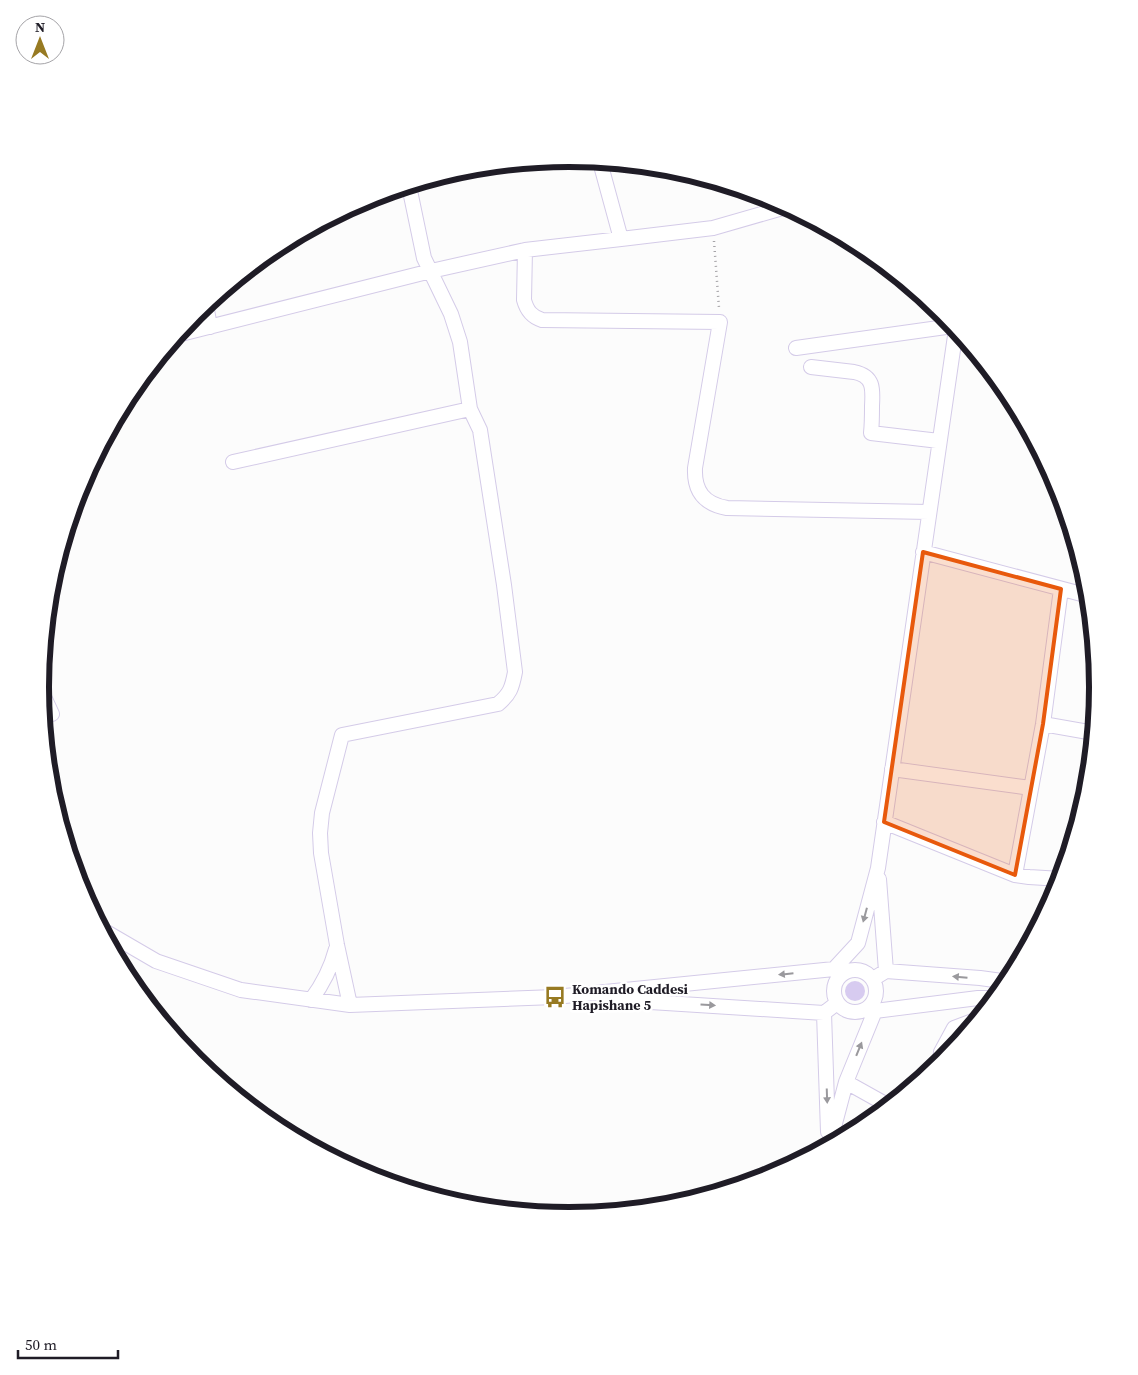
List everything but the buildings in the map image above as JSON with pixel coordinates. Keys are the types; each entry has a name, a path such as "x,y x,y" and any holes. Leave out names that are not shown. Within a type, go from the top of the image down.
{"street":[{"path":"602,168 621,239"},
{"path":"350,1005 336,945 321,853 320,833 322,814 342,735 498,704 507,696 513,686 515,672 504,585 480,430 470,409 460,342 451,314 424,258 410,192"},
{"path":"190,332 430,271 525,250 713,228 775,210"},
{"path":"525,250 524,300 526,307 536,318 542,320 720,322 695,468 697,487 708,501 717,506 727,508 929,512"},
{"path":"208,314 210,327"},
{"path":"796,348 945,328"},
{"path":"953,336 878,868 858,943 839,971 834,997 842,1008 854,1012 986,998"},
{"path":"811,367 854,372 867,378 873,388 871,433 939,441"},
{"path":"233,462 470,409"},
{"path":"923,552 1080,594"},
{"path":"1015,875 1043,724 1061,589"},
{"path":"50,709 52,714"},
{"path":"1043,724 1087,732"},
{"path":"892,769 1031,788"},
{"path":"884,822 1015,875 1053,879"},
{"path":"878,868 886,971"},
{"path":"111,935 156,961 242,990 350,1005 555,997 839,971 862,971 873,979 876,991 875,998 846,1082 832,1136"},
{"path":"311,1000 329,970 336,945"},
{"path":"873,979 886,971 999,981"},
{"path":"555,997 824,1012 837,1003"},
{"path":"824,1012 829,1138"},
{"path":"942,1049 954,1028 966,1023"},
{"path":"846,1082 883,1102"}],"path":[{"path":"713,228 720,322"}],"highlighted area":[{"path":"923,552 1061,589 1043,724 1015,875 884,822"}],"shaded area":[{"path":"855,981 862,984 865,991 862,998 855,1001 848,998 845,991 848,984"}],"place":[{"name":"Komando Caddesi Hapishane 5","path":"555,997"}]}
